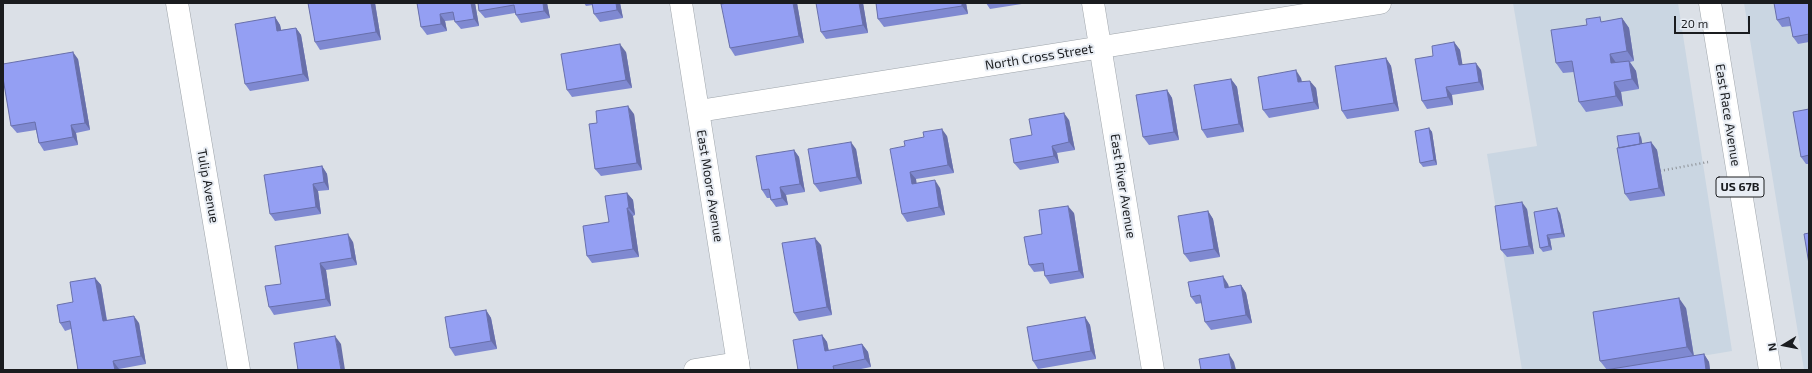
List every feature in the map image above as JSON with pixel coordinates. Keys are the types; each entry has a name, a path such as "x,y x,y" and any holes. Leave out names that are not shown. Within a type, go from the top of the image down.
{"street":[{"name":"Tulip Avenue","path":"178,3 240,370"},
{"name":"East Moore Avenue","path":"681,3 738,366"},
{"name":"East River Avenue","path":"1093,3 1154,370"},
{"name":"North Cross Street","path":"699,111 1380,3"},
{"name":"East Race Avenue","path":"1710,3 1770,370"},
{"path":"695,370 738,366"}],"path":[{"path":"1660,170 1708,162"}],"shaded area":[{"path":"1513,3 1678,3 1732,351 1618,370 1522,370 1487,154 1537,146"},
{"path":"1744,3 1809,3 1809,370 1804,370"}],"building":[{"path":"308,3 371,3 376,32 315,42"},
{"path":"417,3 471,3 474,19 455,22 453,12 440,14 441,24 421,27"},
{"path":"478,3 543,3 544,11 516,15 514,5 479,11"},
{"path":"592,3 616,3 617,10 594,14"},
{"path":"793,3 799,36 730,48 721,4"},
{"path":"816,3 859,3 863,25 821,32"},
{"path":"876,3 962,3 962,6 878,19"},
{"path":"1774,3 1809,3 1809,34 1793,37 1789,17 1777,20"},
{"path":"275,17 277,31 296,28 303,74 245,84 235,24"},
{"path":"1600,17 1601,22 1622,18 1627,51 1610,54 1611,63 1629,61 1632,79 1614,82 1616,96 1579,102 1572,61 1556,63 1551,30 1587,25 1586,19"},
{"path":"1454,42 1459,65 1476,63 1479,82 1446,87 1448,97 1422,101 1415,59 1433,56 1432,46"},
{"path":"620,44 626,80 567,90 561,54"},
{"path":"73,52 85,123 71,125 73,137 39,143 35,122 11,126 3,78 3,64"},
{"path":"1386,58 1394,103 1342,111 1335,66"},
{"path":"1296,70 1298,82 1310,81 1314,102 1263,110 1258,77"},
{"path":"1231,79 1239,124 1202,130 1194,85"},
{"path":"1167,90 1174,132 1143,137 1136,95"},
{"path":"628,106 637,163 595,169 589,124 597,123 596,111"},
{"path":"1809,109 1809,155 1801,157 1793,112"},
{"path":"1064,113 1069,142 1052,146 1054,156 1014,163 1010,139 1032,135 1029,119"},
{"path":"1429,128 1434,160 1420,163 1415,131"},
{"path":"942,129 948,165 910,172 912,184 935,180 939,207 902,214 890,149 905,146 904,141 924,137 923,132"},
{"path":"1639,133 1640,144 1619,148 1617,136"},
{"path":"851,142 857,177 814,184 808,149"},
{"path":"1651,142 1659,188 1625,194 1617,148"},
{"path":"794,150 800,184 780,187 782,198 771,200 769,189 762,190 756,156"},
{"path":"322,166 324,182 313,184 316,207 270,214 264,175"},
{"path":"627,193 629,208 627,208 633,249 587,256 583,226 609,222 605,196"},
{"path":"1522,202 1529,246 1501,250 1495,206"},
{"path":"1068,206 1079,271 1045,276 1043,263 1029,265 1024,237 1042,234 1039,210"},
{"path":"1557,208 1562,233 1547,235 1549,246 1540,248 1534,212"},
{"path":"1208,211 1214,249 1184,254 1178,216"},
{"path":"1809,233 1809,264 1804,234"},
{"path":"348,234 352,258 320,263 326,299 269,307 265,286 281,284 275,246"},
{"path":"815,238 827,307 794,313 782,243"},
{"path":"1223,276 1225,288 1241,285 1246,315 1205,322 1200,295 1191,297 1188,282"},
{"path":"95,278 103,321 134,316 141,356 113,361 115,370 78,370 70,321 60,323 57,305 73,302 70,282"},
{"path":"1679,298 1687,347 1600,361 1593,312"},
{"path":"486,310 491,341 450,348 445,317"},
{"path":"1085,317 1091,351 1033,361 1027,327"},
{"path":"822,335 825,351 862,344 865,359 833,366 834,370 798,370 793,340"},
{"path":"335,336 341,370 298,370 294,343"},
{"path":"1229,354 1232,370 1201,370 1199,359"},
{"path":"1704,354 1706,370 1605,370"}]}
